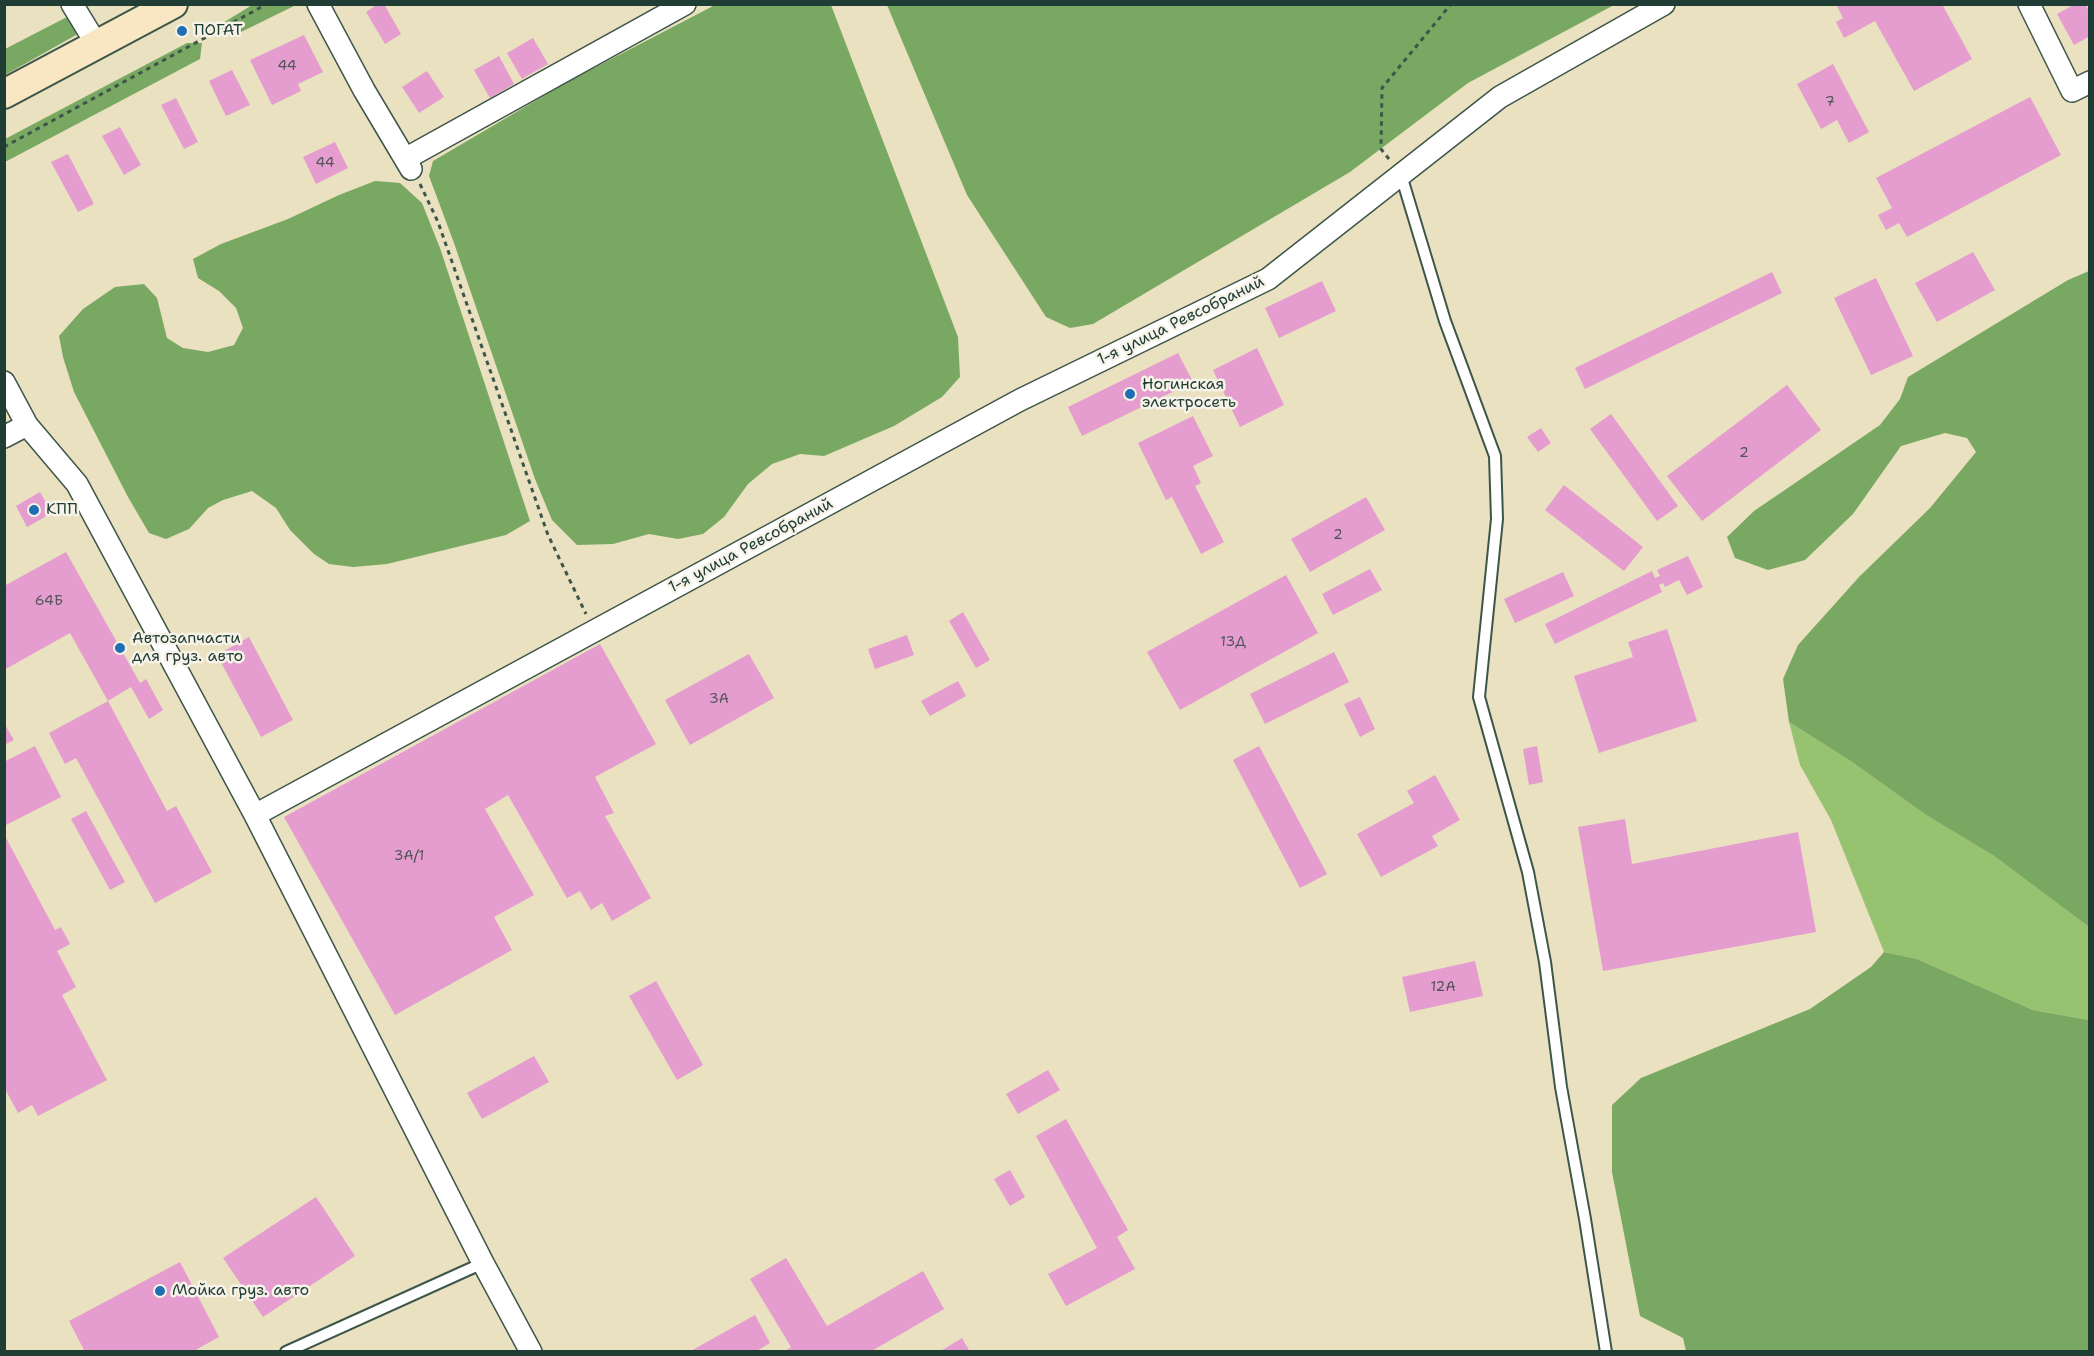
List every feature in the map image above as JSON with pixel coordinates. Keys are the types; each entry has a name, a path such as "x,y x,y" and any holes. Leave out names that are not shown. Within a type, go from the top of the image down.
{"main road":[{"path":"4,94 173,4"}],"street":[{"path":"72,4 97,45"},
{"path":"318,4 364,90 408,164 686,4"},
{"name":"1-я улица Ревсобраний","path":"255,815 1020,400 1268,279 1500,97 1664,4"},
{"path":"2029,4 2072,91 2090,82"},
{"path":"4,382 27,425 77,484 255,815 483,1263 531,1352"},
{"path":"4,437 27,425"}],"lane":[{"path":"1401,175 1445,321 1495,456 1497,519 1479,697 1528,872 1545,962 1561,1087 1606,1352"},
{"path":"286,1352 483,1263"}],"path":[{"path":"4,147 267,4"},
{"path":"1401,175 1381,148 1382,88 1451,4"},
{"path":"408,164 438,222 548,535 595,631"}],"green space":[{"path":"252,5 296,5 241,32 222,35 218,26"},
{"path":"715,5 831,5 958,337 960,377 942,397 894,426 824,456 800,454 772,464 748,484 724,517 703,534 678,539 649,534 613,544 577,545 552,520 535,479 429,176 433,161 569,81"},
{"path":"887,5 1614,5 1468,83 1350,172 1093,324 1070,328 1046,317 967,195"},
{"path":"67,17 78,27 76,35 5,75 5,49"},
{"path":"187,43 202,43 200,59 5,162 5,139"},
{"path":"375,181 400,183 422,203 440,248 530,521 506,535 387,564 353,567 329,564 314,554 290,530 276,508 252,491 223,500 208,508 189,529 166,539 149,533 74,392 59,336 83,309 115,287 144,284 157,298 167,338 183,348 208,352 234,345 243,328 236,308 219,291 198,278 193,259 221,244 288,219"},
{"path":"2089,271 2089,927 1994,856 1926,815 1852,762 1789,722 1783,679 1798,645 1859,577 1930,508 1976,452 1967,438 1945,433 1901,446 1853,514 1805,560 1768,570 1735,558 1727,537 1754,511 1880,425 1900,399 1908,377 2068,280"},
{"path":"1789,722 1852,762 1926,815 1994,856 2089,927 2089,1020 2033,1010 1917,959 1884,952 1831,820 1800,765"},
{"path":"1884,952 1917,959 2033,1010 2089,1020 2089,1351 1686,1351 1683,1338 1640,1316 1612,1172 1612,1105 1641,1078 1810,1009 1871,967"}],"building":[{"path":"378,4 384,4 401,34 385,44 366,12"},
{"path":"1836,4 1942,4 1972,59 1914,91 1875,21 1844,38 1836,22 1843,18"},
{"path":"2075,4 2085,4 2090,12 2090,36 2074,45 2057,14"},
{"path":"304,35 323,72 298,84 301,91 272,105 250,60"},
{"path":"533,38 548,64 522,79 507,53"},
{"path":"499,56 514,84 490,98 474,70"},
{"path":"1833,64 1869,132 1849,143 1837,120 1821,129 1797,84"},
{"path":"232,70 250,105 226,116 209,81"},
{"path":"427,71 444,97 419,113 402,87"},
{"path":"2030,97 2061,155 1907,237 1899,223 1886,230 1878,215 1892,208 1876,178"},
{"path":"176,98 198,142 184,149 161,105"},
{"path":"120,127 141,165 124,175 102,136"},
{"path":"335,142 348,168 316,184 303,157"},
{"path":"68,154 94,204 78,212 51,162"},
{"path":"1973,252 1995,290 1937,322 1915,283"},
{"path":"1772,272 1782,293 1585,389 1575,368"},
{"path":"1876,278 1913,356 1871,375 1834,298"},
{"path":"1322,281 1336,311 1279,338 1265,308"},
{"path":"1257,348 1284,405 1240,427 1213,370"},
{"name":"Ногинская электросеть","path":"1178,353 1193,382 1082,436 1068,407"},
{"path":"1787,385 1821,430 1702,521 1667,476"},
{"path":"1611,414 1678,506 1657,521 1590,429"},
{"path":"1193,416 1213,456 1193,466 1201,483 1195,486 1224,542 1201,554 1172,497 1166,500 1138,443"},
{"path":"1541,428 1551,443 1538,452 1527,437"},
{"path":"1564,485 1643,547 1624,571 1545,510"},
{"name":"КПП","path":"40,492 52,513 27,527 16,506"},
{"path":"1366,497 1385,530 1310,572 1291,539"},
{"path":"66,552 140,683 146,679 163,710 149,719 131,687 108,701 70,633 4,670 4,586"},
{"path":"1688,556 1703,587 1687,595 1679,580 1665,587 1663,583 1659,585 1662,592 1555,644 1545,624 1652,571 1655,578 1660,576 1657,570"},
{"path":"1370,569 1382,590 1333,615 1322,594"},
{"path":"1563,572 1574,596 1515,623 1504,599"},
{"path":"1286,575 1318,633 1180,710 1147,652"},
{"path":"963,612 990,660 976,668 949,621"},
{"path":"1667,629 1697,721 1599,753 1574,676 1633,657 1628,642"},
{"path":"907,635 914,655 875,669 868,649"},
{"path":"249,637 293,720 261,737 217,655"},
{"path":"600,644 656,744 595,777 614,813 605,816 651,898 612,921 602,903 591,910 580,891 567,898 508,795 485,809 534,895 494,917 512,950 395,1015 284,817"},
{"path":"1334,652 1349,682 1265,724 1250,694"},
{"path":"749,654 774,698 690,745 665,700"},
{"path":"958,681 966,696 930,716 921,701"},
{"path":"1360,697 1375,729 1360,737 1344,704"},
{"path":"108,701 167,811 176,806 212,872 155,903 76,758 65,764 49,733"},
{"path":"4,723 14,740 4,745"},
{"path":"35,746 61,797 4,826 4,762"},
{"path":"1259,746 1327,874 1300,888 1233,760"},
{"path":"1537,746 1543,782 1529,785 1523,749"},
{"path":"1435,775 1460,820 1432,836 1438,846 1381,877 1357,834 1414,803 1407,791"},
{"path":"86,811 125,882 110,890 71,819"},
{"path":"1625,819 1632,864 1798,832 1816,932 1603,971 1578,827"},
{"path":"4,834 55,930 61,927 70,944 57,951 76,987 62,995 107,1080 38,1116 32,1105 18,1113 4,1087"},
{"path":"1475,961 1483,996 1410,1012 1402,977"},
{"path":"656,981 703,1065 677,1080 629,996"},
{"path":"534,1056 549,1082 482,1119 467,1093"},
{"path":"1048,1070 1060,1090 1018,1114 1006,1094"},
{"path":"1066,1119 1128,1230 1117,1237 1135,1269 1066,1306 1048,1274 1097,1248 1036,1136"},
{"path":"1010,1170 1025,1197 1010,1206 994,1179"},
{"path":"316,1197 355,1256 263,1317 223,1258"},
{"path":"786,1258 827,1326 923,1271 944,1309 870,1352 784,1352 791,1347 750,1279"},
{"name":"Мойка груз. авто","path":"180,1262 219,1337 192,1352 85,1352 69,1321"},
{"path":"755,1315 770,1343 755,1352 689,1352"},
{"path":"962,1338 970,1352 939,1352"}],"place":[{"name":"ПОГАТ","path":"182,31"},
{"name":"Ногинская электросеть","path":"1130,394"},
{"name":"КПП","path":"34,510"},
{"name":"Автозапчасти для груз. авто","path":"120,648"},
{"name":"Мойка груз. авто","path":"160,1291"}]}
